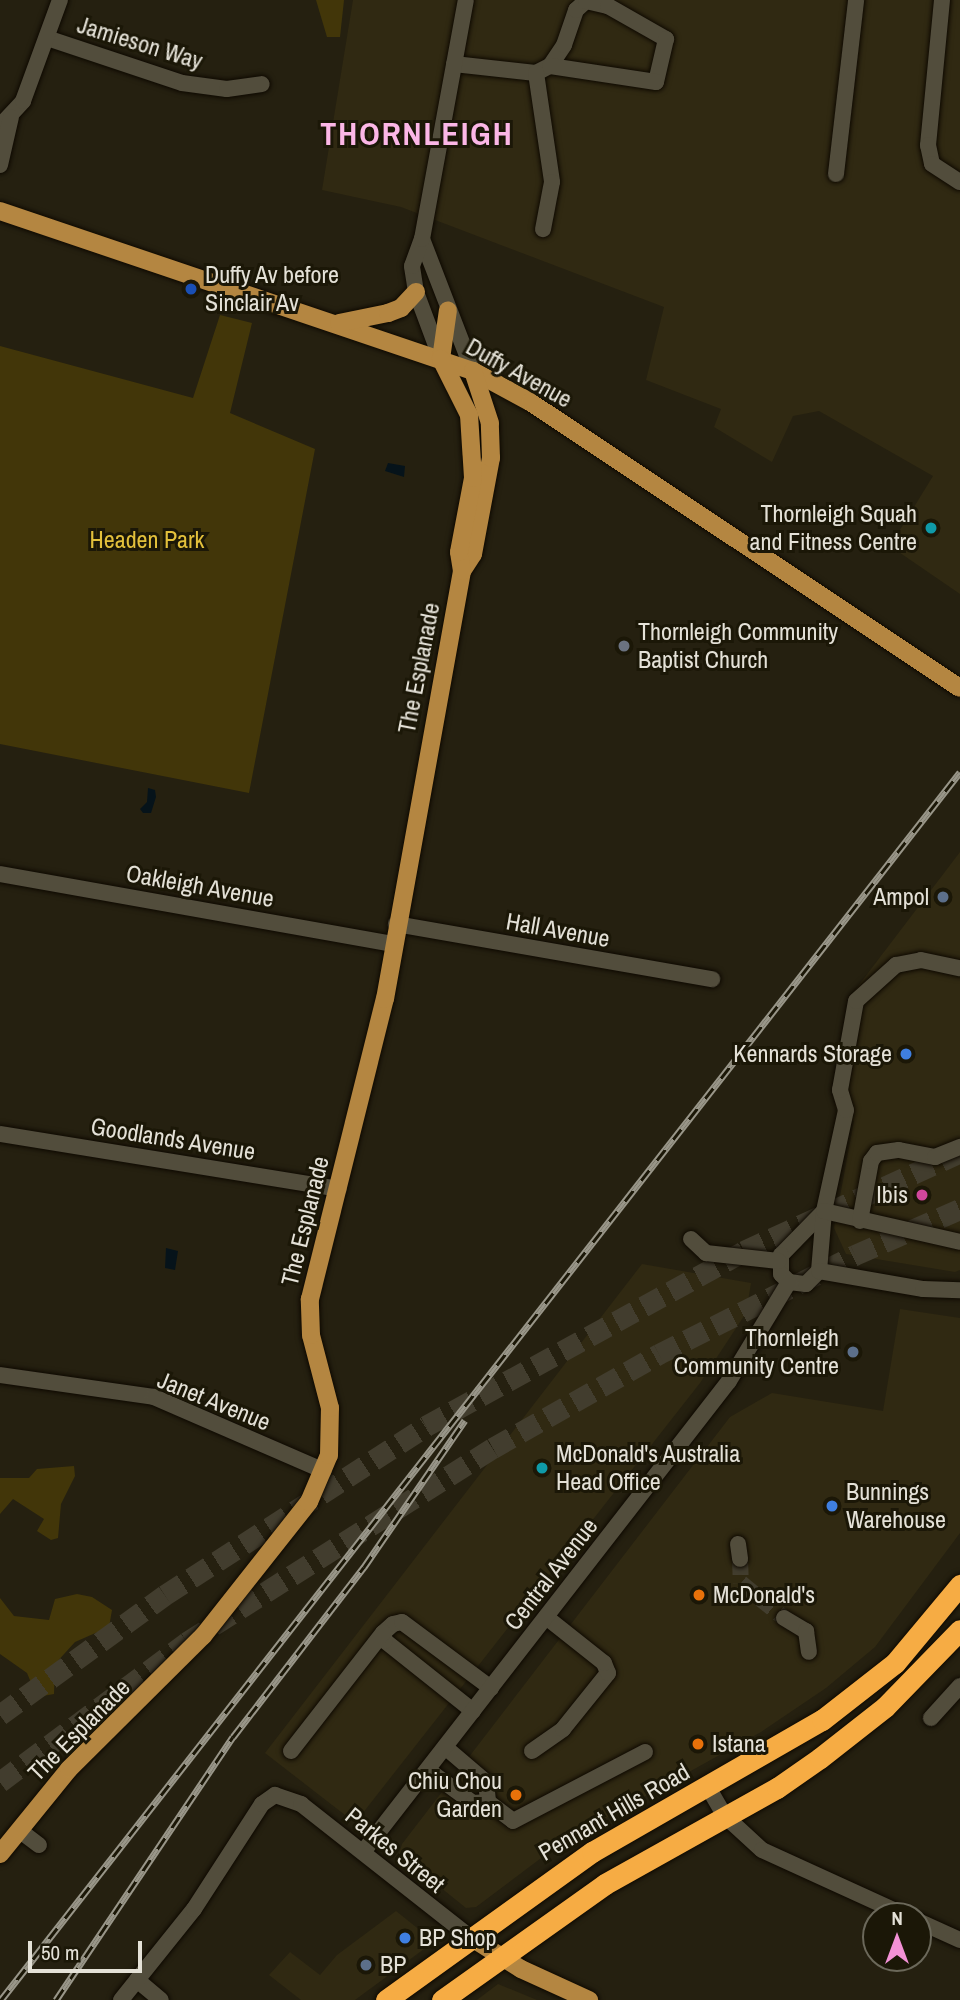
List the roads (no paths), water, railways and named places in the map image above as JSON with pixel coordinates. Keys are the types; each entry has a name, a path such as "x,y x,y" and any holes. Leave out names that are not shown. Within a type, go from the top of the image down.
{"highway":[{"name":"Pennant Hills Road","path":"386,2000 470,1937 592,1852 822,1720 861,1691 927,1630 960,1585"},
{"path":"442,2000 500,1956 605,1884 777,1788 886,1707 960,1630"}],"main road":[{"name":"Duffy Avenue","path":"0,211 473,371 530,402 957,681"},
{"path":"336,323 401,308 416,292"},
{"path":"441,359 448,310"},
{"name":"The Esplanade","path":"0,1854 69,1769 185,1658 309,1502 324,1471 330,1440 330,1408 311,1335 310,1299 385,999 396,924 462,571 459,552 473,463 469,415 441,359"},
{"path":"469,415 473,371"},
{"name":"The Esplanade","path":"462,571 473,554 491,458 490,423 473,371"},
{"path":"470,1937 500,1956 589,2000"}],"street":[{"path":"0,165 6,121 23,101 60,0"},
{"path":"441,359 416,292 412,266 422,239 466,0"},
{"path":"836,174 856,0"},
{"path":"942,0 928,145 932,164 960,182"},
{"path":"454,64 543,70 656,82 660,76 666,39 608,6 596,1 579,2 564,45 543,70 552,182 543,229"},
{"name":"Jamieson Way","path":"47,38 182,83 227,89 262,84"},
{"path":"422,239 435,264 448,310 473,371"},
{"name":"Oakleigh Avenue","path":"0,874 393,944"},
{"name":"Hall Avenue","path":"396,924 712,979"},
{"path":"824,1211 796,1244 784,1250 779,1261 781,1274 789,1282 806,1283 818,1263 824,1211 846,1110 839,1090 856,1001 896,965 921,960 960,968"},
{"name":"Goodlands Avenue","path":"0,1134 339,1189"},
{"path":"860,1221 871,1161 877,1153 900,1150 936,1157 960,1147"},
{"path":"824,1211 953,1241"},
{"path":"691,1239 706,1253 779,1261"},
{"path":"796,1244 808,1246 818,1263 923,1289 960,1290"},
{"name":"Central Avenue","path":"363,1852 729,1381 789,1282"},
{"name":"Janet Avenue","path":"0,1375 154,1397 324,1471"},
{"path":"532,1751 563,1729 608,1673 604,1663 546,1617"},
{"path":"784,1618 806,1631 809,1652"},
{"path":"292,1751 383,1633 393,1624 402,1622 491,1688"},
{"path":"383,1633 385,1641 473,1712"},
{"path":"931,1718 957,1696"},
{"path":"445,1747 485,1783 488,1802"},
{"path":"428,1770 473,1803 488,1802 513,1821 645,1752"},
{"path":"708,1787 725,1816 762,1850 876,1902"},
{"name":"Parkes Street","path":"137,1980 194,1909 262,1804 275,1795 292,1797 470,1937"},
{"path":"19,1830 39,1844"},
{"path":"932,1927 960,1940"},
{"path":"121,2000 137,1980 161,2000"}],"tunnel":[{"path":"0,1715 165,1595 426,1426 744,1251 959,1153"},
{"path":"0,1782 187,1642 493,1448 659,1354 855,1255 960,1209"},
{"path":"740,1559 741,1583 784,1618"}],"railway":[{"path":"1,2000 960,772"},
{"path":"56,2000 233,1737 364,1567 465,1420"}],"place":[{"name":"Duffy Av before Sinclair Av","path":"191,289"},
{"name":"Thornleigh Squah and Fitness Centre","path":"931,528"},
{"name":"Thornleigh Community Baptist Church","path":"624,646"},
{"name":"Ampol","path":"943,897"},
{"name":"Kennards Storage","path":"906,1054"},
{"name":"Ibis","path":"922,1195"},
{"name":"Thornleigh Community Centre","path":"853,1352"},
{"name":"McDonald's Australia Head Office","path":"542,1468"},
{"name":"Bunnings Warehouse","path":"832,1506"},
{"name":"McDonald's","path":"699,1595"},
{"name":"Istana","path":"698,1744"},
{"name":"Chiu Chou Garden","path":"516,1795"},
{"name":"BP Shop","path":"405,1938"},
{"name":"BP","path":"366,1965"}],"district":[{"name":"THORNLEIGH","path":"417,134"}],"park label":[{"name":"Headen Park","path":"147,540"}]}
